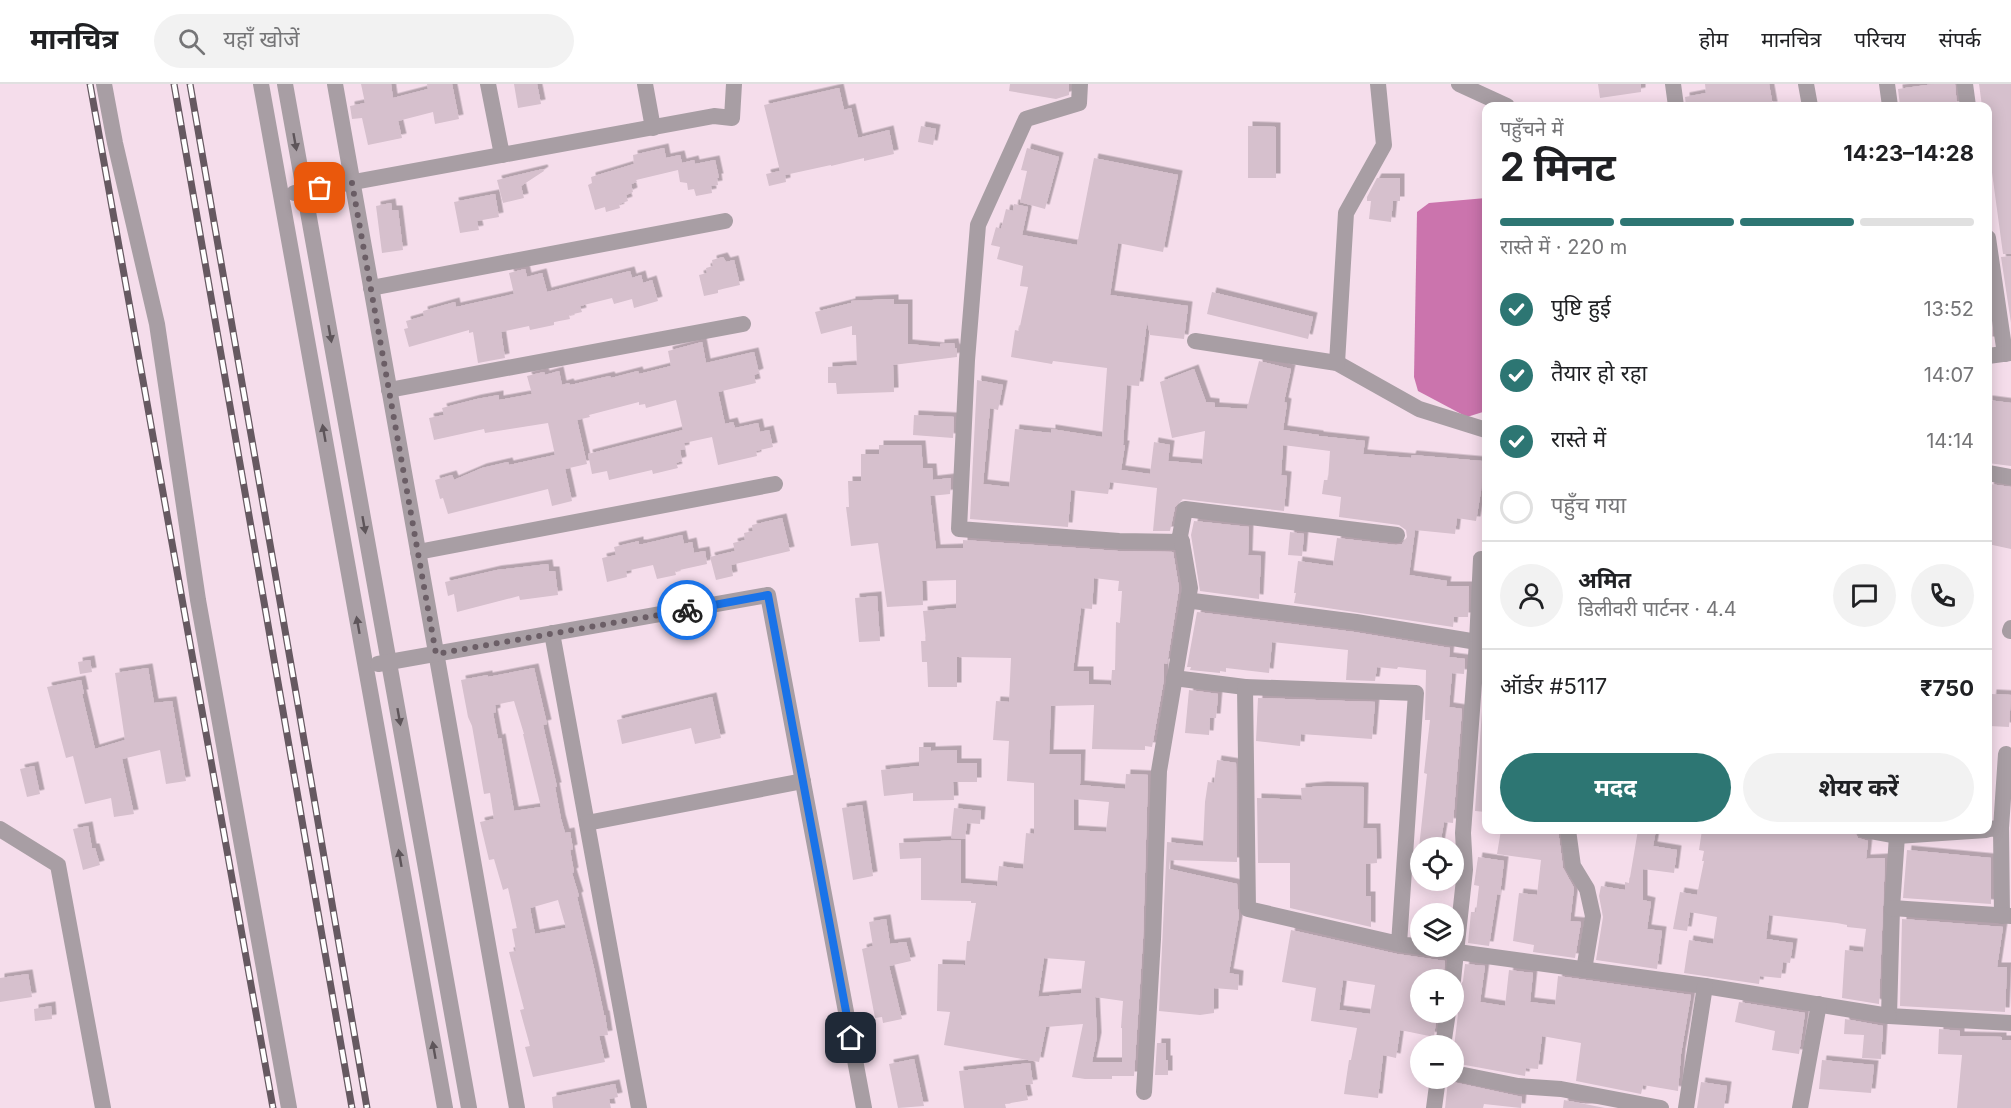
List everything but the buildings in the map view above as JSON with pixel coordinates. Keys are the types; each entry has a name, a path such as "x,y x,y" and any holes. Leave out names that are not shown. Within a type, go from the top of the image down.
{"street":[{"path":"104,84 157,324 198,600 289,1108"},
{"path":"261,84 445,1108"},
{"path":"285,84 469,1108"},
{"path":"335,84 517,1108"},
{"path":"488,84 501,155"},
{"path":"645,84 653,128"},
{"path":"281,196 714,116 732,118 734,84"},
{"path":"1080,84 1079,104 1026,119 978,225 967,360 959,529 1119,541 1182,542"},
{"path":"1336,363 1346,213 1384,145 1378,84"},
{"path":"1459,84 1498,102"},
{"path":"1673,84 1675,102"},
{"path":"1806,84 1809,102"},
{"path":"1887,84 1889,102"},
{"path":"1965,84 1967,102"},
{"path":"371,288 725,221"},
{"path":"1992,261 2008,353 1992,355"},
{"path":"389,390 743,324"},
{"path":"1195,341 1336,363 1419,409 1482,429"},
{"path":"1992,475 2011,477"},
{"path":"418,552 775,484"},
{"path":"1144,1092 1153,939 1159,771 1190,588 1180,536 1185,509 1397,535"},
{"path":"1462,903 1465,870 1463,833 1481,559"},
{"path":"366,666 768,595 864,1108"},
{"path":"1188,602 1344,621 1477,642"},
{"path":"552,633 639,1108"},
{"path":"1174,678 1245,687 1416,693 1399,944"},
{"path":"1245,687 1248,909 1410,946"},
{"path":"1892,908 2007,916 1992,829 2006,754"},
{"path":"587,823 803,781"},
{"path":"0,829 58,865 104,1108"},
{"path":"1569,834 1573,866 1587,889 1593,916 1584,970"},
{"path":"1886,834 1897,836 1924,834"},
{"path":"1889,1016 1897,836"},
{"path":"1464,953 1705,986 1889,1016 2011,1023"},
{"path":"1686,1108 1705,986"},
{"path":"1800,1108 1819,1004"},
{"path":"1464,1075 1518,1086 1561,1089 1661,1108"},
{"path":"1434,1108 1437,1089"}],"shaded area":[{"path":"1482,198 1482,412 1467,417 1418,391 1414,377 1417,212 1429,203"}],"railway":[{"path":"90,84 273,1108"},
{"path":"174,84 352,1108"},
{"path":"190,84 367,1108"}],"way so far":[{"path":"320,188 352,183 436,654 687,610"}],"route":[{"path":"687,610 768,595 851,1038"}]}
